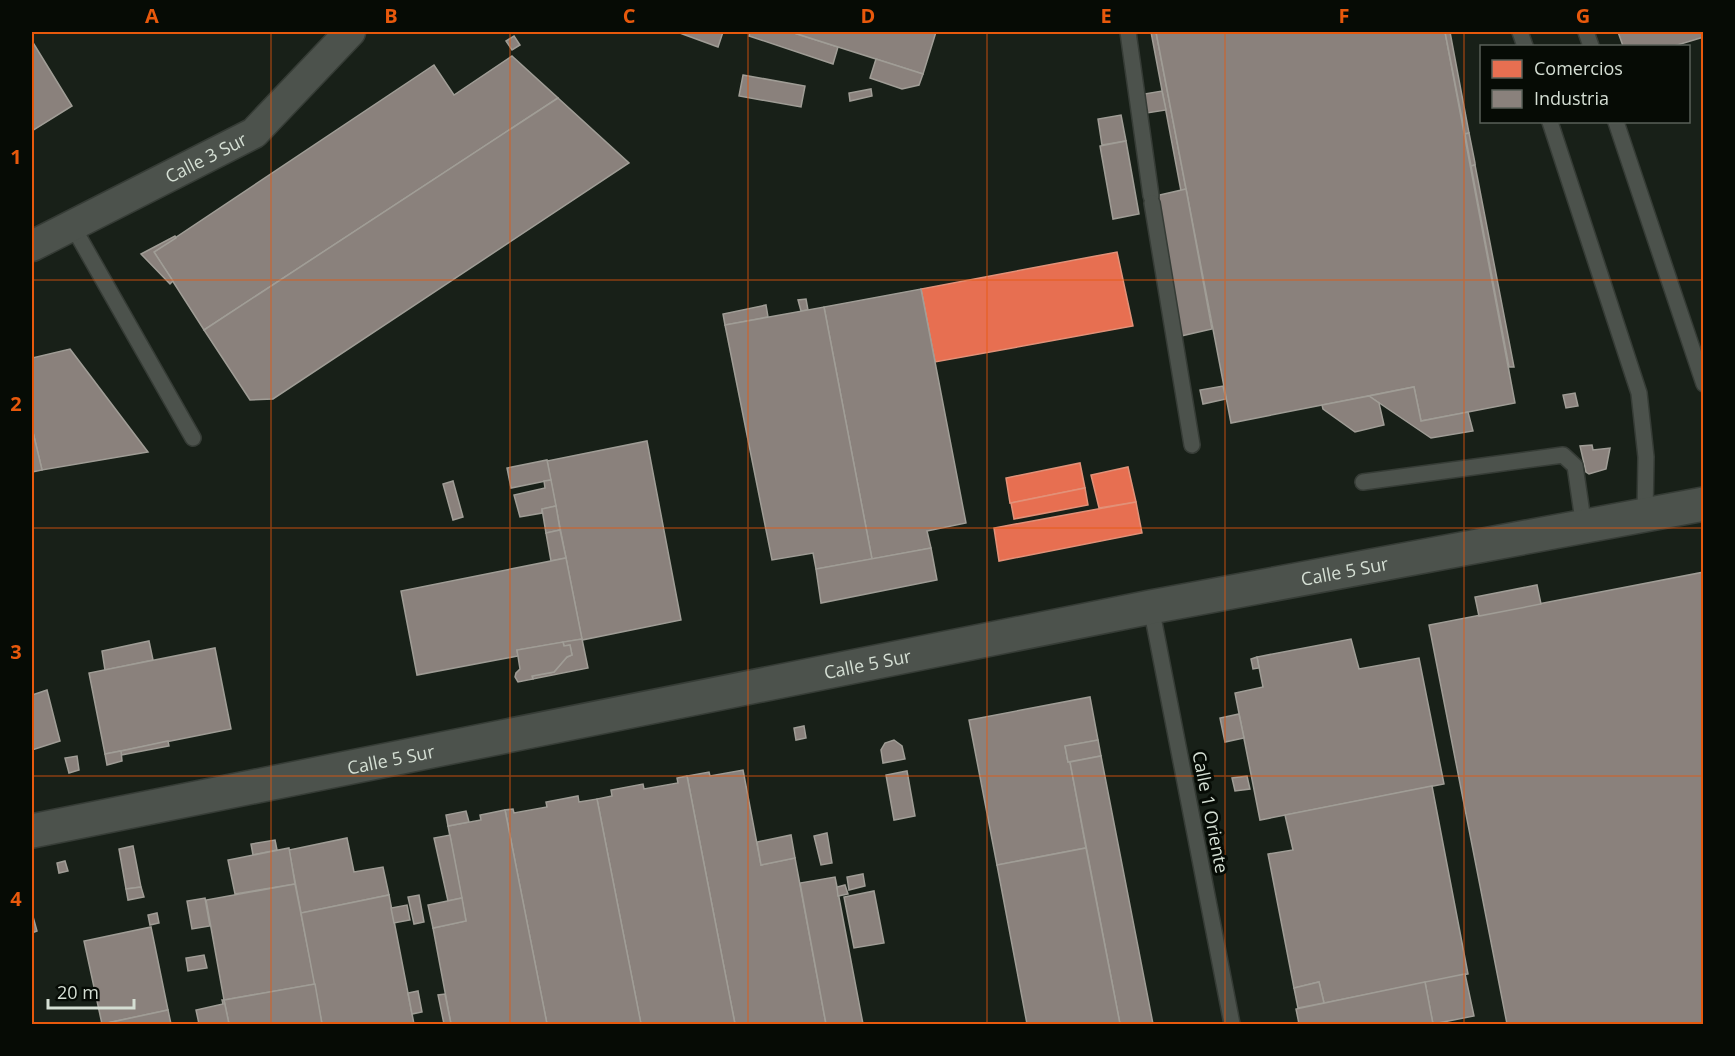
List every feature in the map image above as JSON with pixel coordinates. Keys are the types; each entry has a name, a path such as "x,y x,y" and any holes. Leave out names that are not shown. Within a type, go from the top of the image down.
{"street":[{"name":"Calle 3 Sur","path":"32,246 254,133 350,32"},
{"name":"Calle 5 Sur","path":"32,831 1151,607 1704,504"}],"lane":[{"path":"1128,32 1152,200 1192,445"},
{"path":"1550,123 1639,393 1646,457 1645,515"},
{"path":"1616,123 1704,384"},
{"path":"72,225 193,438"},
{"path":"1363,482 1563,455 1575,466 1584,527"},
{"name":"Calle 1 Oriente","path":"1151,607 1232,1024"}],"building: Comercios":[{"path":"1117,252 1133,326 935,362 921,289"},
{"path":"1080,463 1085,488 1010,503 1006,478"},
{"path":"1128,467 1136,502 1099,508 1091,475"},
{"path":"1085,488 1088,505 1014,519 1011,503"},
{"path":"1136,502 1142,533 999,561 994,528"}],"building: Industria":[{"path":"677,32 723,32 718,47"},
{"path":"750,32 791,32 838,47 833,64 749,36"},
{"path":"791,32 936,32 923,74"},
{"path":"1151,32 1156,32 1186,189 1181,191"},
{"path":"1156,32 1445,32 1515,403 1421,421 1414,387 1231,423"},
{"path":"1445,32 1450,32 1469,133 1465,134"},
{"path":"1618,32 1704,32 1704,37 1677,45 1623,45"},
{"path":"514,36 520,45 512,50 506,41"},
{"path":"32,41 72,106 32,131"},
{"path":"512,56 558,98 204,330 154,252 434,65 454,95"},
{"path":"876,59 923,74 919,85 902,89 870,78"},
{"path":"743,75 805,86 801,107 739,96"},
{"path":"871,89 872,96 850,101 849,93"},
{"path":"1162,91 1166,110 1147,113 1144,94"},
{"path":"558,98 629,163 273,399 250,400 204,330"},
{"path":"1121,115 1126,141 1102,145 1098,119"},
{"path":"1469,133 1475,163 1471,166 1465,134"},
{"path":"1126,141 1139,214 1113,219 1100,146"},
{"path":"1475,165 1514,367 1509,367 1471,166"},
{"path":"1186,189 1212,329 1181,336 1155,196"},
{"path":"175,236 176,238 154,252 173,281 170,284 141,254"},
{"path":"921,289 966,523 927,531 931,548 872,559 824,307"},
{"path":"806,299 808,310 801,311 798,300"},
{"path":"766,305 768,317 725,325 723,314"},
{"path":"824,307 872,559 816,569 813,553 772,560 725,325"},
{"path":"70,349 148,452 42,470 32,428 32,358"},
{"path":"1223,386 1226,399 1203,404 1200,390"},
{"path":"1414,387 1421,421 1468,412 1473,431 1431,438 1369,396"},
{"path":"1575,393 1578,406 1566,408 1563,395"},
{"path":"1369,396 1379,403 1384,425 1355,432 1323,409 1322,405"},
{"path":"32,428 42,470 32,472"},
{"path":"647,441 681,620 582,640 547,461"},
{"path":"1592,445 1593,450 1610,448 1606,469 1589,474 1586,472 1580,446"},
{"path":"547,460 551,480 511,488 507,468"},
{"path":"551,480 556,506 542,509 542,513 520,517 514,495 545,488 544,481"},
{"path":"453,481 463,517 453,520 443,484"},
{"path":"556,506 560,530 546,533 542,509"},
{"path":"560,530 566,558 551,561 546,533"},
{"path":"931,548 937,580 821,603 816,569"},
{"path":"566,558 582,639 517,650 518,656 417,675 401,591"},
{"path":"1704,572 1704,1024 1507,1024 1429,625"},
{"path":"1537,585 1541,604 1479,616 1475,597"},
{"path":"582,639 588,668 533,679 532,676 554,672 567,657 572,655 570,645 564,646 563,642"},
{"path":"1351,639 1359,669 1419,658 1444,784 1260,820 1235,693 1263,687 1257,657"},
{"path":"149,641 153,660 105,670 102,651"},
{"path":"563,642 564,646 570,645 572,655 567,657 554,672 532,676 533,679 518,682 515,677 520,669 517,650"},
{"path":"215,648 231,729 105,754 89,673"},
{"path":"1257,657 1259,668 1253,669 1251,659"},
{"path":"47,690 60,741 32,750 32,695"},
{"path":"1090,697 1098,740 1065,746 1086,848 997,865 969,720"},
{"path":"1239,714 1244,738 1225,742 1220,718"},
{"path":"804,726 806,738 796,740 794,728"},
{"path":"894,740 902,746 905,759 883,763 881,750 885,743"},
{"path":"1098,740 1101,756 1068,762 1065,746"},
{"path":"168,741 169,746 121,755 121,751"},
{"path":"121,751 122,761 107,765 105,754"},
{"path":"77,756 79,770 69,773 65,758"},
{"path":"1101,756 1153,1024 1120,1024 1070,762"},
{"path":"743,770 761,865 795,858 826,1024 735,1024 687,776 709,772 710,776"},
{"path":"907,771 915,816 894,820 886,775"},
{"path":"687,776 735,1024 641,1024 597,799 612,796 611,790 643,784 644,789 678,783 677,778"},
{"path":"1247,776 1250,789 1235,791 1232,778"},
{"path":"1432,786 1468,974 1324,1003 1319,982 1294,988 1268,854 1293,850 1285,815"},
{"path":"578,796 579,802 597,799 641,1024 547,1024 505,810 513,809 514,813 547,807 546,802"},
{"path":"505,810 547,1024 451,1024 433,928 466,921 448,826 481,820 480,815"},
{"path":"466,811 469,822 448,826 446,815"},
{"path":"827,833 832,863 821,865 814,836"},
{"path":"450,835 462,898 448,901 434,838"},
{"path":"791,835 795,858 761,865 757,842"},
{"path":"347,838 354,872 383,867 389,895 301,913 289,850"},
{"path":"275,840 277,850 253,855 251,844"},
{"path":"133,846 141,887 126,889 119,849"},
{"path":"289,848 295,884 235,894 228,860"},
{"path":"1086,848 1120,1024 1027,1024 997,865"},
{"path":"65,861 68,871 59,873 57,863"},
{"path":"863,874 865,886 849,890 847,877"},
{"path":"835,877 863,1024 826,1024 800,883"},
{"path":"295,884 315,984 224,1000 206,900"},
{"path":"845,885 848,894 838,896 837,887"},
{"path":"141,887 144,897 128,900 126,889"},
{"path":"874,891 884,943 854,948 844,897"},
{"path":"389,895 414,1024 322,1024 301,913"},
{"path":"419,895 424,922 414,924 408,897"},
{"path":"205,898 210,926 192,929 187,901"},
{"path":"462,898 466,921 433,928 428,905"},
{"path":"407,905 410,920 394,923 391,908"},
{"path":"32,913 37,931 32,933"},
{"path":"157,913 159,923 150,925 148,915"},
{"path":"151,927 168,1010 102,1024 84,941"},
{"path":"204,955 207,968 188,971 186,958"},
{"path":"1465,974 1474,1016 1433,1024 1425,982"},
{"path":"1319,982 1324,1003 1298,1008 1294,988"},
{"path":"1425,982 1433,1024 1299,1024 1296,1009"},
{"path":"315,984 322,1024 229,1024 224,1000"},
{"path":"418,991 422,1012 412,1014 408,993"},
{"path":"445,994 451,1024 444,1024 438,995"},
{"path":"222,1000 224,1000 229,1024 199,1024 196,1010 223,1004"},
{"path":"168,1010 171,1024 103,1024"}]}
